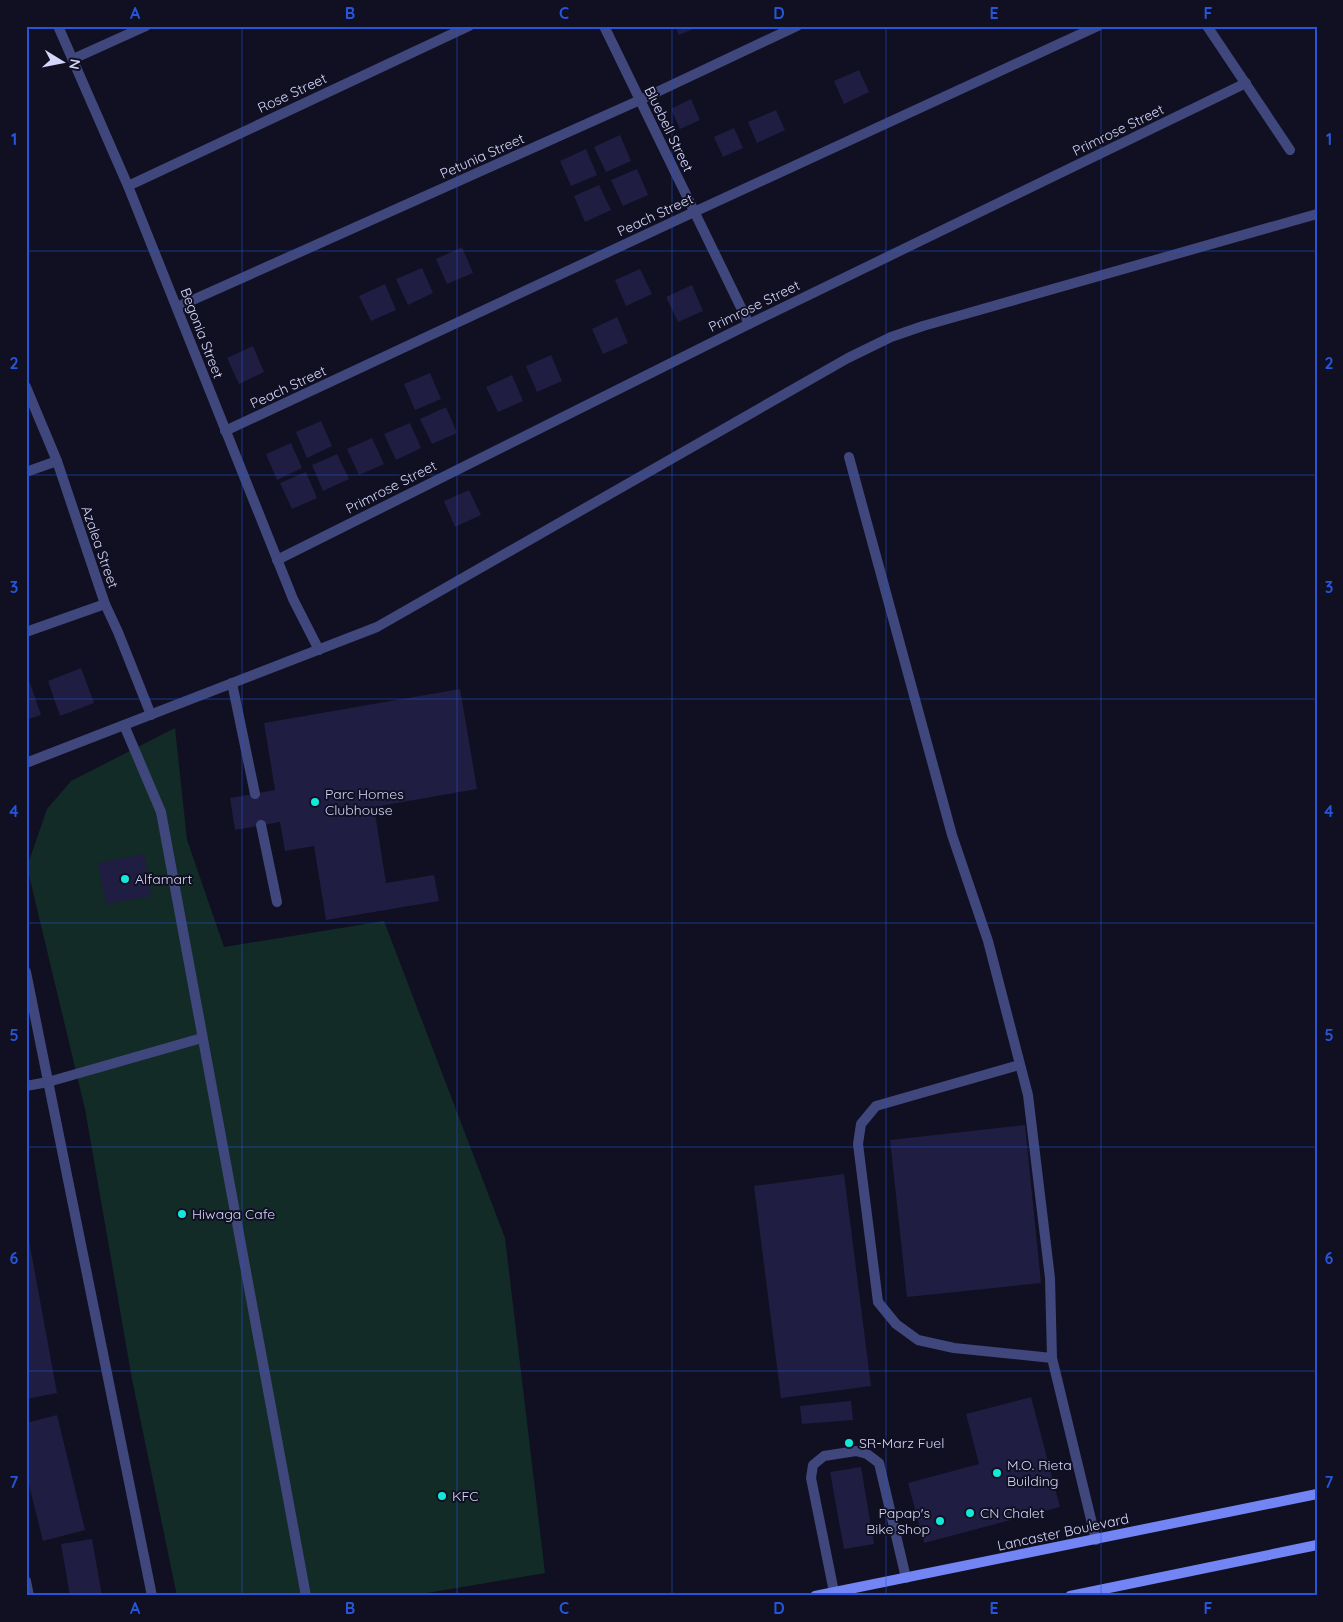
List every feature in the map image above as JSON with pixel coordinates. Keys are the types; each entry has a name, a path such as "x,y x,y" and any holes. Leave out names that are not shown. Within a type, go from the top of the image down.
{"main road":[{"name":"Lancaster Boulevard","path":"814,1596 1317,1494"},
{"path":"1070,1596 1317,1545"}],"street":[{"name":"Begonia Street","path":"58,26 128,186 293,599 319,650"},
{"path":"73,59 146,26"},
{"name":"Rose Street","path":"128,186 468,26"},
{"name":"Bluebell Street","path":"604,26 749,324"},
{"name":"Petunia Street","path":"177,307 640,100 797,26"},
{"name":"Peach Street","path":"225,431 1098,26"},
{"path":"1207,26 1290,150"},
{"name":"Primrose Street","path":"277,560 749,324 1246,83"},
{"path":"26,763 376,627 848,358 891,337 942,320 1317,214"},
{"name":"Azalea Street","path":"26,388 57,461 105,604 151,715"},
{"path":"849,457 952,835 988,941 1028,1095 1050,1278 1052,1358 1096,1540"},
{"path":"26,472 57,461"},
{"path":"26,632 105,604"},
{"path":"232,683 254,794"},
{"path":"124,725 161,812 306,1596"},
{"path":"261,825 277,902"},
{"path":"26,972 152,1596"},
{"path":"26,1086 48,1082 202,1038"},
{"path":"1019,1065 876,1106 861,1124 858,1144 878,1302 896,1324 918,1340 954,1348 1052,1358"},
{"path":"834,1592 811,1478 813,1465 824,1456 856,1451 867,1454 879,1463 906,1578"},
{"path":"26,1581 29,1596"}],"green space":[{"path":"175,728 187,840 224,947 384,921 505,1238 545,1573 409,1596 177,1596 132,1379 85,1109 27,867 47,809 71,781"}],"building":[{"path":"675,26 700,26 679,35"},
{"path":"859,70 869,92 844,104 834,81"},
{"path":"691,99 700,120 680,129 671,109"},
{"path":"776,110 785,130 757,143 748,122"},
{"path":"734,128 743,148 723,157 714,137"},
{"path":"620,135 631,161 606,172 594,147"},
{"path":"586,149 597,175 571,186 560,161"},
{"path":"637,169 648,195 623,206 611,180"},
{"path":"599,185 611,210 585,222 574,196"},
{"path":"462,247 473,273 447,284 436,259"},
{"path":"422,268 433,293 408,305 396,279"},
{"path":"640,269 652,294 626,306 615,280"},
{"path":"385,284 396,310 371,321 359,296"},
{"path":"692,285 703,311 678,322 666,297"},
{"path":"617,317 628,343 603,354 592,329"},
{"path":"253,346 264,372 239,384 227,358"},
{"path":"551,355 562,381 537,392 526,366"},
{"path":"430,373 441,399 415,410 404,384"},
{"path":"512,375 523,401 498,412 486,387"},
{"path":"446,407 457,433 432,444 420,419"},
{"path":"321,421 332,446 307,458 296,432"},
{"path":"410,423 421,448 396,460 384,434"},
{"path":"372,438 384,464 359,475 347,449"},
{"path":"291,443 302,468 277,480 266,454"},
{"path":"337,454 349,479 323,491 312,465"},
{"path":"306,472 317,498 292,509 280,483"},
{"path":"469,490 481,515 455,527 444,501"},
{"path":"81,668 94,703 60,716 48,681"},
{"path":"30,683 41,715 26,720 26,684"},
{"name":"Parc Homes Clubhouse","path":"460,689 477,789 374,807 386,883 434,875 439,901 326,920 314,846 285,851 280,822 235,830 230,798 275,790 264,723"},
{"name":"Alfamart","path":"144,854 151,896 106,904 98,863"},
{"path":"1025,1125 1041,1283 907,1297 890,1140"},
{"path":"844,1174 871,1386 781,1398 754,1186"},
{"path":"26,1224 57,1393 26,1399"},
{"name":"M.O. Rieta Building","path":"1031,1397 1060,1507 924,1543 908,1483 979,1464 966,1414"},
{"path":"851,1401 853,1420 802,1424 800,1406"},
{"path":"57,1415 85,1530 43,1541 26,1473 26,1423"},
{"path":"861,1467 874,1544 844,1549 830,1472"},
{"path":"92,1539 102,1596 70,1596 61,1544"}],"place":[{"name":"Parc Homes Clubhouse","path":"315,802"},
{"name":"Alfamart","path":"125,879"},
{"name":"Hiwaga Cafe","path":"182,1214"},
{"name":"SR-Marz Fuel","path":"849,1443"},
{"name":"M.O. Rieta Building","path":"997,1473"},
{"name":"KFC","path":"442,1496"},
{"name":"CN Chalet","path":"970,1513"},
{"name":"Papap's Bike Shop","path":"940,1521"}]}
